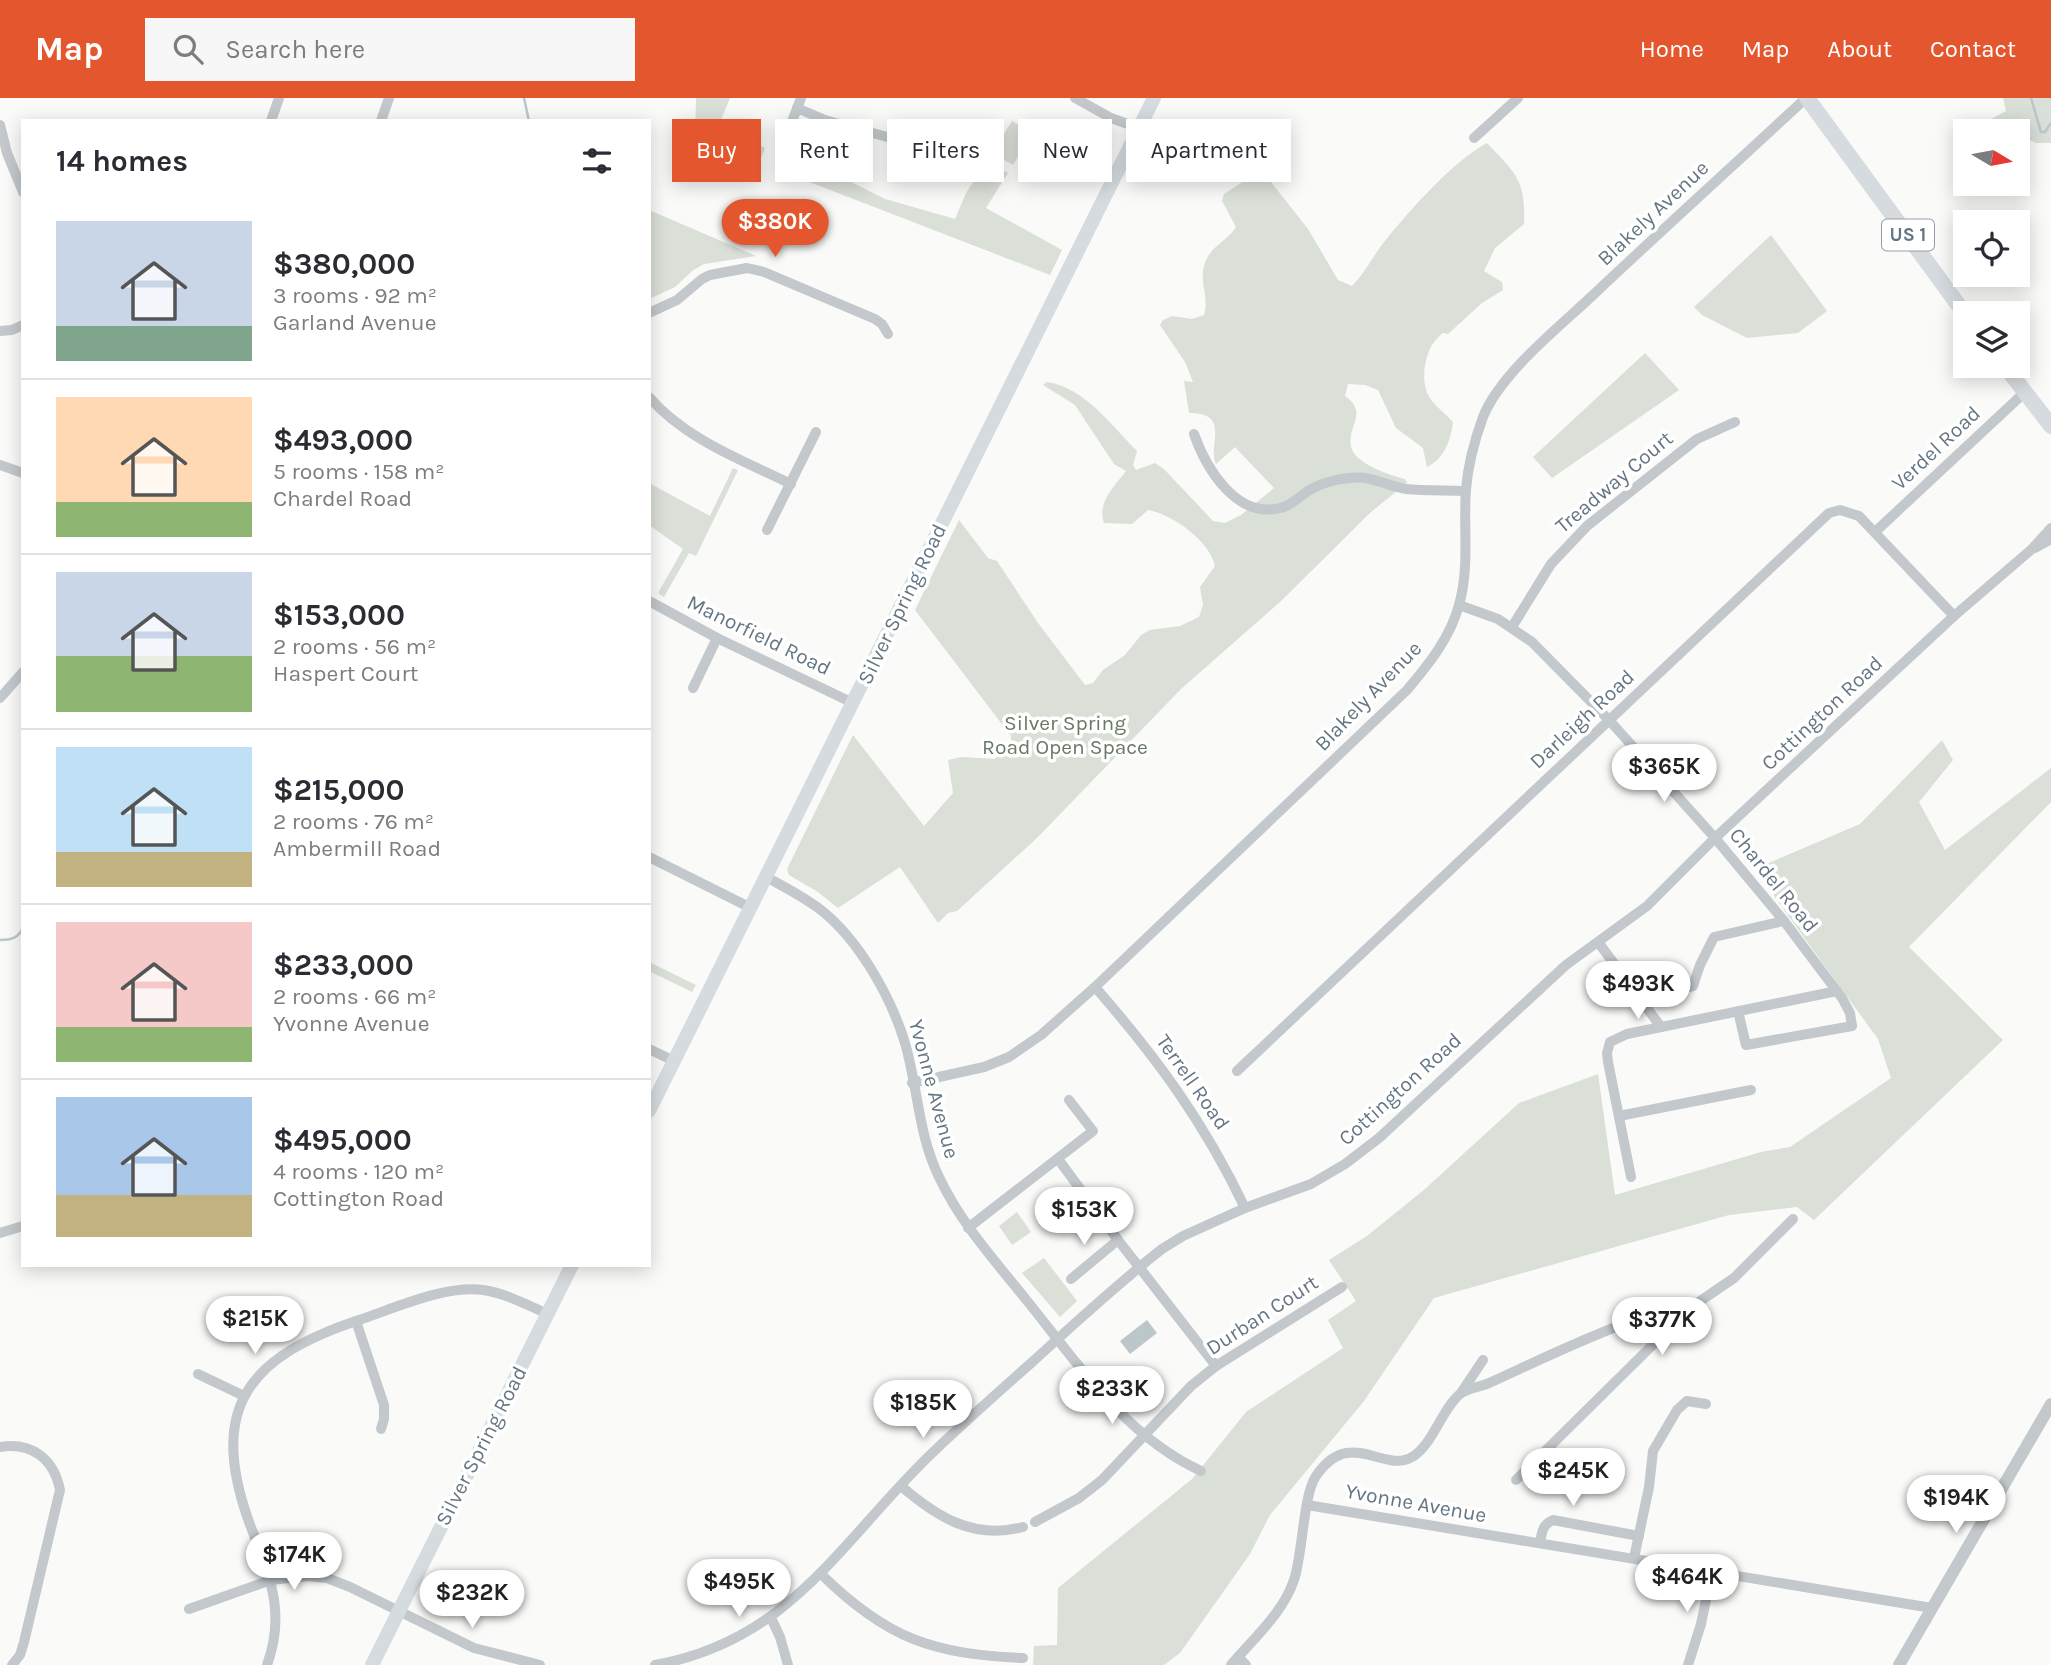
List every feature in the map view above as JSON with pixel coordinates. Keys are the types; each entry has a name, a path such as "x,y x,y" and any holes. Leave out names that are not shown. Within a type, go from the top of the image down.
{"highway":[{"name":"US 1","path":"1807,98 1955,301"},
{"path":"2015,378 2051,426"}],"main road":[{"name":"Silver Spring Road","path":"1144,119 1154,98"},
{"name":"Silver Spring Road","path":"651,1107 1126,154"},
{"name":"Silver Spring Road","path":"372,1665 571,1267"}],"street":[{"path":"272,119 279,98"},
{"path":"383,119 389,98"},
{"path":"1075,98 1126,122"},
{"path":"1474,138 1518,98"},
{"name":"Blakely Avenue","path":"912,1083 984,1067 1009,1057 1048,1029 1407,690 1439,650 1459,605 1466,563 1466,491 1474,446 1483,416 1497,392 1593,295 1807,98"},
{"path":"799,103 825,120 887,137"},
{"path":"0,125 7,153 21,187"},
{"path":"651,312 677,300 710,275 747,268 764,272 875,319 888,334"},
{"path":"0,331 21,326"},
{"name":"Verdel Road","path":"1875,532 2025,391"},
{"path":"651,399 665,415 701,439 791,484"},
{"name":"Treadway Court","path":"1512,627 1551,564 1587,526 1697,439 1735,422"},
{"path":"767,530 816,432"},
{"path":"1194,434 1200,453 1226,489 1250,505 1265,509 1281,508 1309,490 1346,478 1366,476 1403,488 1466,491"},
{"path":"0,465 21,472"},
{"name":"Darleigh Road","path":"1237,1071 1829,513 1840,510 1859,516 1954,617"},
{"name":"Cottington Road","path":"655,1665 673,1663 725,1643 771,1618 821,1574 953,1433 1140,1266 1183,1236 1245,1208 1311,1184 1364,1151 1566,965 1647,906 1716,838 1954,617 2032,549 2051,527"},
{"name":"Cottington Road","path":"2032,549 2051,539"},
{"name":"Manorfield Road","path":"651,602 717,638 853,703"},
{"name":"Chardel Road","path":"1459,605 1512,627 1550,659 1609,720 1716,838 1784,921 1847,1005 1852,1026 1746,1045 1738,1011"},
{"path":"693,688 717,638"},
{"path":"0,698 21,673"},
{"path":"651,858 751,908"},
{"name":"Yvonne Avenue","path":"766,877 821,910 854,946 881,984 905,1044 919,1117 938,1175 968,1228 1103,1395 1144,1436 1201,1471"},
{"path":"1640,998 1693,986 1714,937 1784,921"},
{"path":"1598,942 1661,1027"},
{"name":"Terrell Road","path":"1095,987 1172,1081 1216,1149 1245,1208"},
{"path":"1631,1177 1607,1046 1617,1038 1661,1027 1837,991"},
{"path":"651,1050 674,1060"},
{"path":"1619,1116 1751,1090"},
{"path":"968,1228 1093,1131 1069,1100"},
{"path":"1058,1159 1216,1366"},
{"path":"1516,1480 1690,1308 1734,1278 1793,1219"},
{"path":"0,1233 21,1227"},
{"path":"1071,1279 1118,1240"},
{"name":"Durban Court","path":"1035,1522 1079,1498 1102,1480 1191,1386 1216,1366 1342,1287"},
{"path":"267,1665 276,1628 276,1608 271,1580 248,1520 235,1466 233,1435 244,1396 265,1368 276,1358 308,1339 419,1300 471,1289 505,1296 548,1314"},
{"path":"356,1321 383,1405 384,1419 381,1429"},
{"path":"1460,1393 1485,1385 1621,1325 1639,1329 1653,1343"},
{"path":"1239,1662 1290,1590 1300,1557 1313,1480 1326,1464 1337,1457 1356,1452 1399,1461 1418,1453 1483,1360"},
{"path":"198,1374 244,1396"},
{"path":"1634,1558 1653,1451 1664,1428 1687,1401 1706,1404"},
{"path":"1899,1665 2051,1404"},
{"path":"0,1447 16,1446 35,1451 54,1469 60,1490 26,1635 20,1655 12,1665"},
{"path":"901,1486 939,1516 962,1525 996,1531 1023,1527"},
{"name":"Yvonne Avenue","path":"1307,1504 1932,1608"},
{"path":"1540,1543 1546,1524 1553,1520 1639,1536"},
{"path":"1688,1665 1701,1624 1712,1571"},
{"path":"821,1574 864,1612 897,1633 956,1652 1023,1658"},
{"path":"189,1609 271,1580 307,1576 327,1578 474,1648 540,1665"},
{"path":"771,1618 788,1665"}],"green space":[{"path":"696,98 730,98 721,119 695,119"},
{"path":"2003,98 2051,98 2051,143 2030,140 2030,119 1991,119 2006,111"},
{"path":"1012,121 1018,124 1018,157 1013,165 1004,160 1004,134"},
{"name":"Silver Spring Road Open Space","path":"1487,143 1512,170 1521,187 1524,224 1495,248 1484,271 1502,282 1503,290 1482,303 1448,334 1443,333 1437,338 1426,360 1424,377 1427,393 1453,422 1448,442 1438,459 1427,467 1423,448 1396,428 1378,390 1365,385 1348,384 1345,396 1356,408 1351,439 1354,452 1365,463 1405,479 1407,483 1371,512 1280,602 1181,689 1037,838 957,911 948,913 938,923 900,867 838,908 789,875 787,869 853,735 924,826 953,793 948,760 961,757 994,759 1011,749 1011,736 915,610 959,520 988,558 997,561 1038,623 1085,685 1093,683 1103,670 1125,655 1141,635 1150,630 1180,626 1199,617 1203,605 1200,587 1215,566 1206,547 1189,530 1168,517 1148,510 1132,524 1104,523 1102,515 1105,502 1126,471 1114,464 1075,405 1043,385 1047,382 1060,385 1085,399 1137,451 1133,465 1136,470 1155,463 1164,469 1213,521 1225,523 1241,515 1274,488 1235,447 1216,464 1214,424 1202,414 1189,413 1184,381 1193,382 1185,362 1160,325 1163,320 1172,316 1192,319 1204,315 1206,301 1203,275 1206,260 1236,227 1222,201 1224,194 1243,182 1271,182 1308,229 1338,280 1352,286 1384,242 1419,202 1446,174"},
{"path":"809,182 852,182 885,199 955,219 973,182 1002,182 986,208 1062,250 1050,275"},
{"path":"651,211 756,256 704,264 675,287 651,298"},
{"path":"1771,235 1827,311 1798,333 1747,338 1702,315 1694,307"},
{"path":"1645,353 1679,390 1552,478 1533,457"},
{"path":"733,468 738,470 696,556 689,553 664,597 658,593 683,549 651,526 651,484 710,516"},
{"path":"1942,740 1953,760 1919,802 1945,850 2051,768 2051,802 1909,947 2003,1040 1814,1220 1797,1207 1729,1215 1434,1298 1364,1401 1270,1515 1250,1554 1180,1653 1164,1665 1033,1665 1034,1646 1057,1645 1058,1588 1192,1479 1246,1412 1343,1348 1328,1320 1356,1301 1329,1260 1367,1236 1425,1189 1519,1103 1598,1074 1615,1195 1761,1152 1790,1147 1891,1078 1878,1039 1776,899 1757,868 1860,824"},
{"path":"651,963 696,985 692,992 651,972"},
{"path":"1017,1212 1031,1232 1012,1245 999,1226"},
{"path":"1044,1258 1077,1301 1060,1317 1022,1273"}],"shaded area":[{"path":"1147,1320 1157,1333 1130,1354 1120,1341"}],"waterway":[{"path":"524,98 529,119"},
{"path":"2031,98 2041,132 2045,132 2051,123"},
{"path":"0,940 14,938 21,930"}]}
